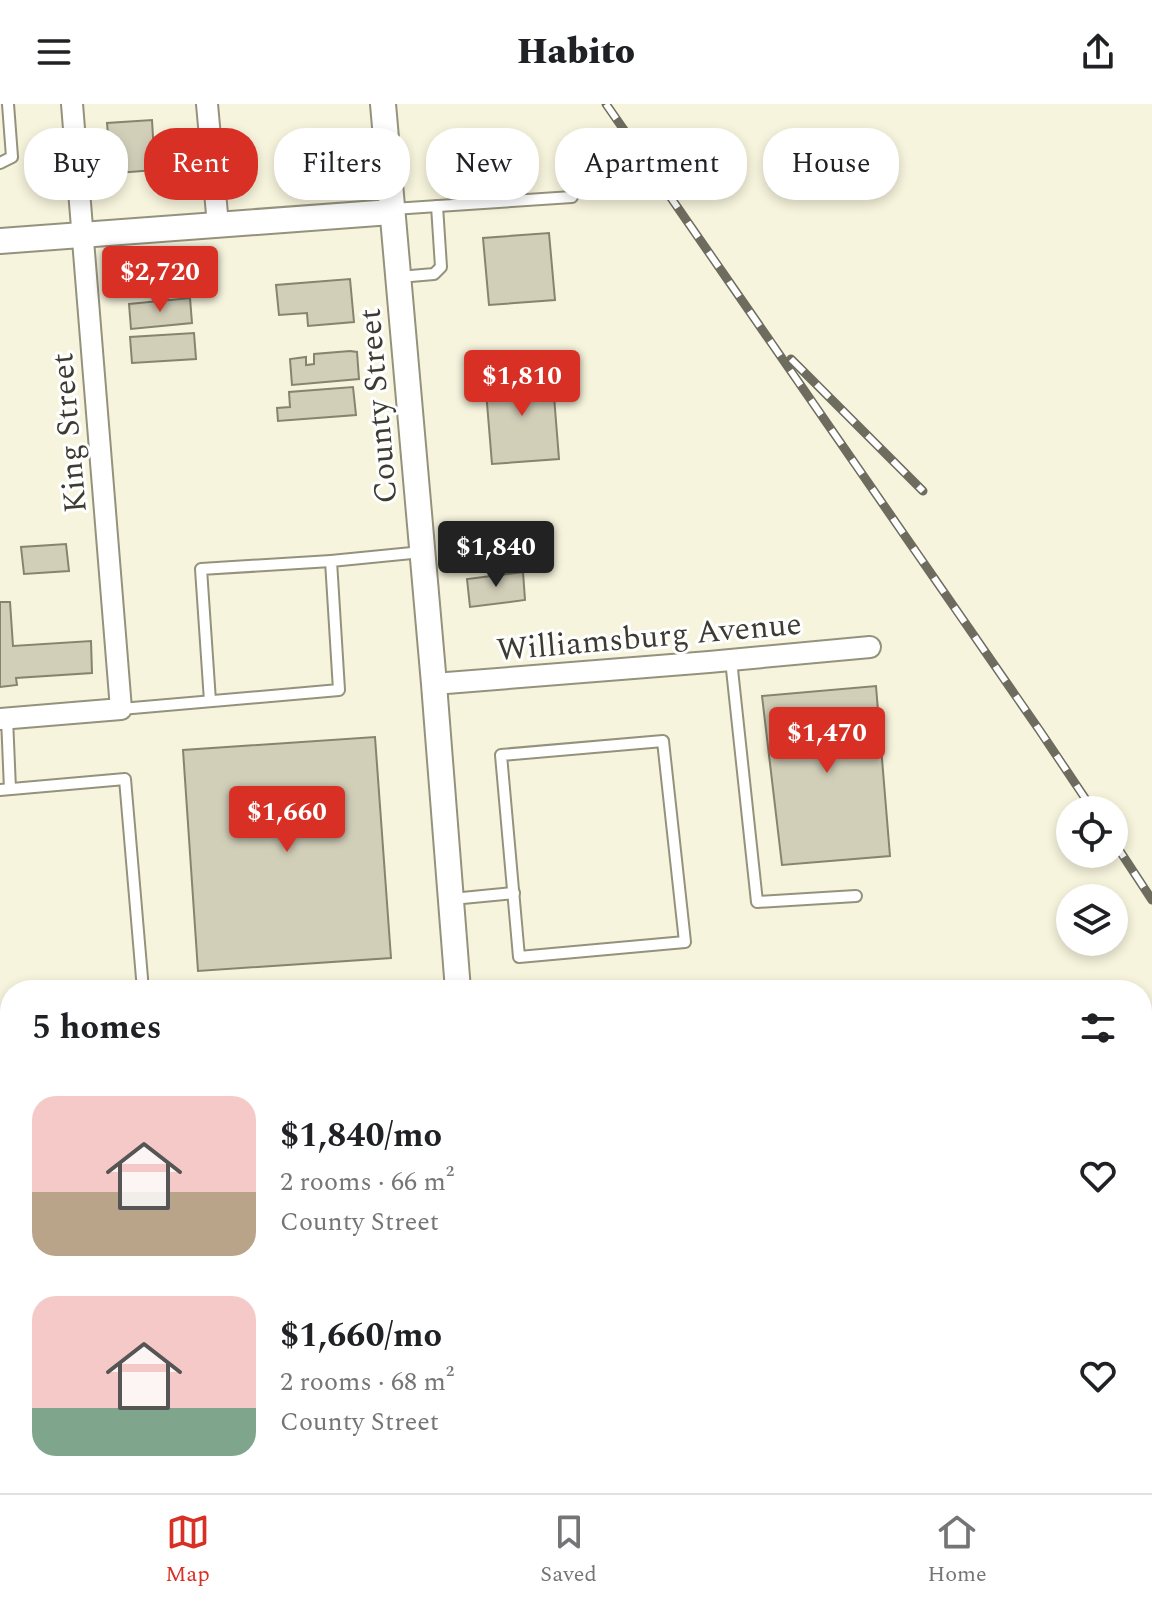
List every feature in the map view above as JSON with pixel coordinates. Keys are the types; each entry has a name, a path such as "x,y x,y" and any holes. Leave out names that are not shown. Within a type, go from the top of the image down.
{"street":[{"name":"King Street","path":"72,104 121,709"},
{"path":"207,104 218,225"},
{"name":"County Street","path":"383,104 457,980"},
{"path":"0,241 391,211"},
{"name":"Williamsburg Avenue","path":"434,684 870,647"},
{"path":"4,718 121,709"}],"lane":[{"path":"0,163 12,157 8,104"},
{"path":"391,211 555,198"},
{"path":"397,277 434,274 441,267 437,206"},
{"path":"210,701 201,569 422,552"},
{"path":"121,709 339,690 331,561"},
{"path":"731,660 757,902 856,896"},
{"path":"4,718 5,790 125,779 142,980"},
{"path":"663,741 685,942 519,957 514,893 501,755 663,741"},
{"path":"450,899 514,893"}],"building":[{"path":"152,120 152,128 144,128 144,171 128,172 128,128 107,128 107,123"},
{"path":"549,233 555,300 489,305 483,238"},
{"path":"188,265 189,292 130,295 129,269"},
{"path":"350,279 354,322 308,326 307,313 279,315 276,285"},
{"path":"190,298 192,323 131,329 129,304"},
{"path":"194,333 196,359 132,363 130,337"},
{"path":"357,352 359,379 292,385 290,359 306,357 306,365 314,364 314,354"},
{"path":"552,371 559,459 492,464 485,379"},
{"path":"353,387 356,415 278,421 277,408 290,407 289,392"},
{"path":"66,544 69,571 24,574 21,547"},
{"path":"523,572 525,600 470,607 467,579"},
{"path":"0,602 10,602 13,646 91,641 92,673 16,678 17,685 0,687"},
{"path":"876,686 890,856 782,865 762,696"},
{"path":"375,737 391,958 198,971 183,750"}],"railway":[{"path":"606,104 1084,796"},
{"path":"791,359 923,491"},
{"path":"1128,863 1152,900"}]}
